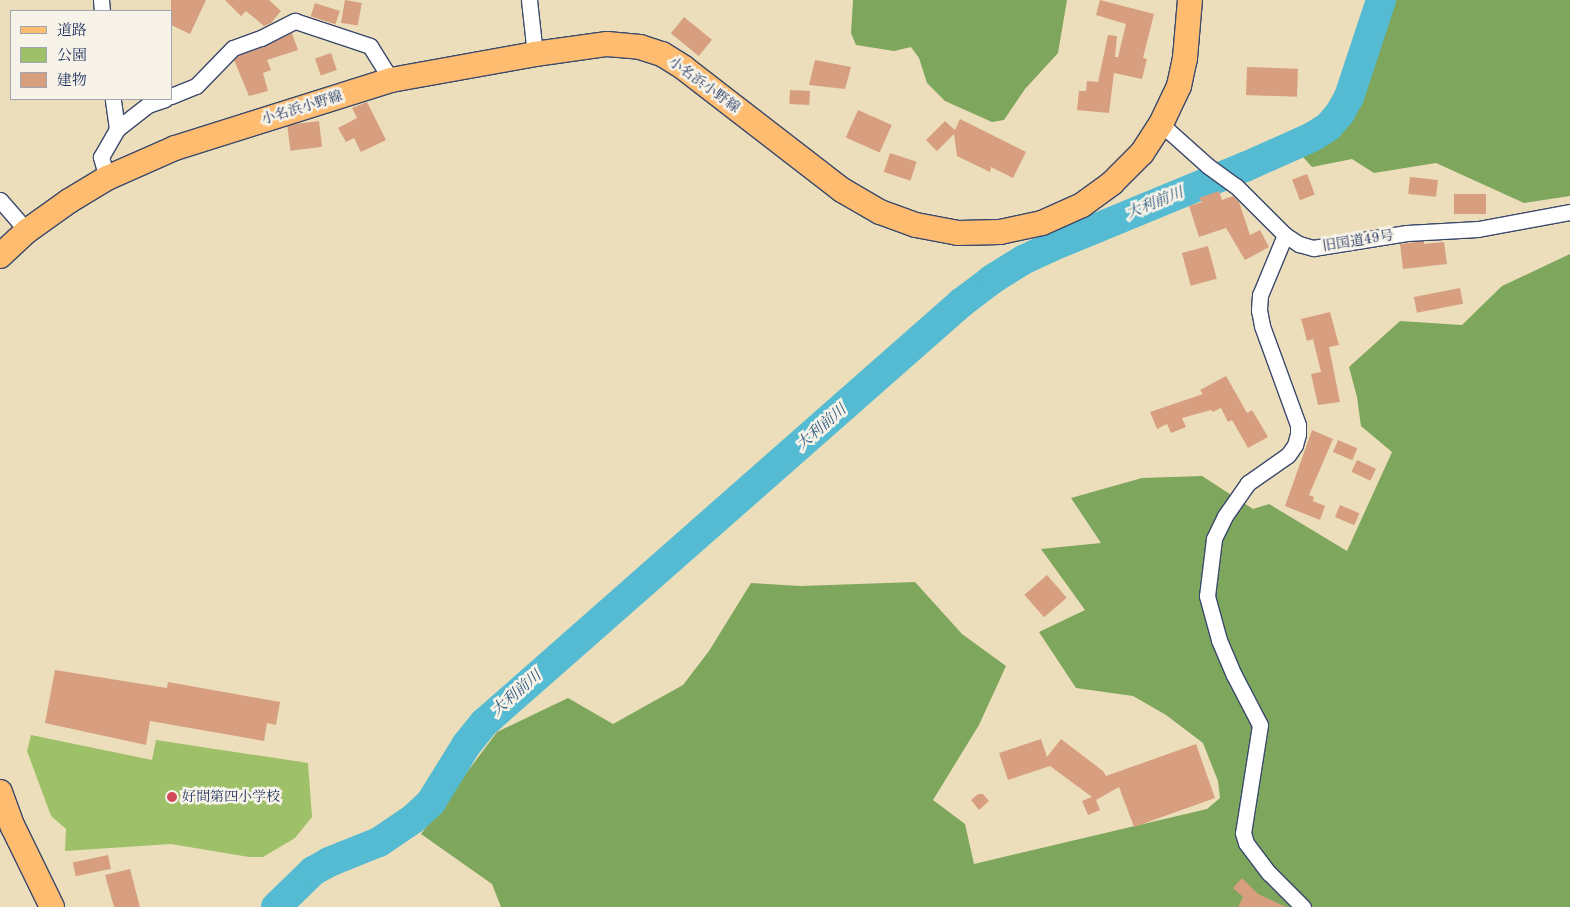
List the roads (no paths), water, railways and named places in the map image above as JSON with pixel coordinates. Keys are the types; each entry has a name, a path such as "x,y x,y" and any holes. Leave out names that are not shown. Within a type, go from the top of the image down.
{"main road":[{"name":"小名浜小野線","path":"0,256 27,231 69,201 107,178 175,148 390,80 535,54 607,44 640,47 662,54 684,68 842,190 880,212 916,225 958,233 1000,232 1042,223 1082,205 1112,183 1142,153 1161,124 1179,86 1185,58 1190,0"},
{"path":"0,792 13,826 52,907"}],"street":[{"path":"528,0 535,54"},
{"path":"172,96 196,86 233,48 261,38 295,21 370,46 390,80"},
{"path":"113,100 117,129"},
{"path":"107,178 100,157 117,129 148,105 162,100"},
{"name":"旧国道49号","path":"1161,124 1208,166 1230,182 1285,235 1299,244 1313,248 1407,233 1478,230 1570,212"},
{"path":"0,200 27,231"},
{"path":"1285,235 1260,296 1259,310 1262,326 1298,425 1298,434 1295,445 1288,455 1248,483 1224,516 1214,539 1207,596 1226,658 1260,725 1243,833 1246,843 1269,873 1303,907"}],"waterway":[{"name":"大利前川","path":"276,907 313,871 329,862 379,842 413,819 431,802 467,744 484,723 961,303 991,280 1023,260 1053,246 1245,167 1312,137 1328,127 1340,113 1349,97 1381,0"}],"place":[{"name":"好間第四小学校","path":"172,797"}]}
